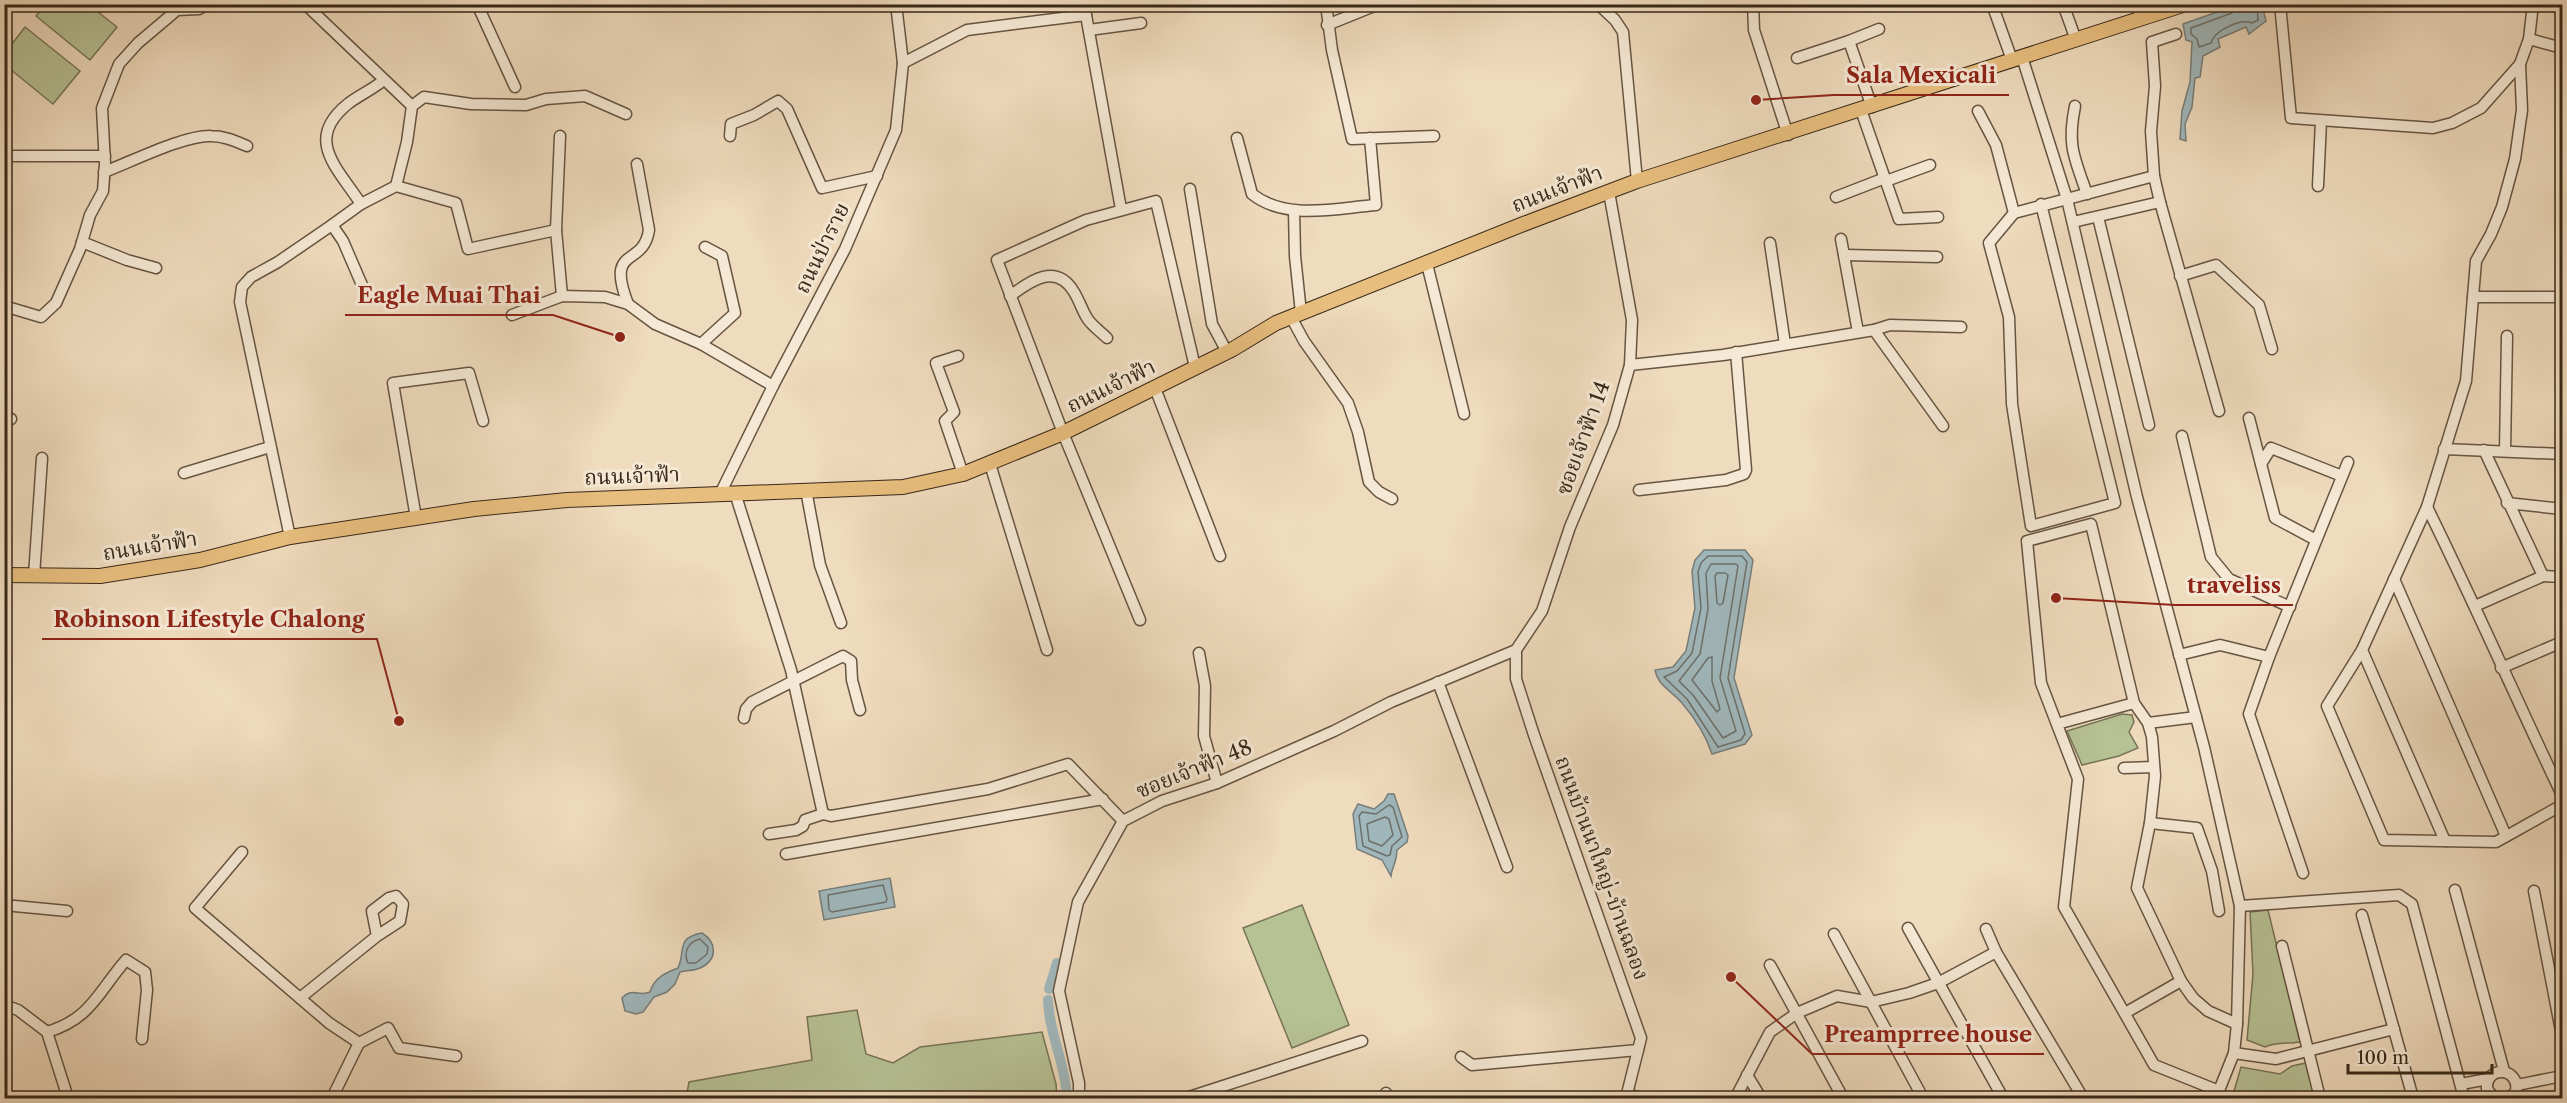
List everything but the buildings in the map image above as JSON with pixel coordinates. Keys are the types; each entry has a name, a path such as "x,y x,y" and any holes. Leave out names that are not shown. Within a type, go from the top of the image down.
{"main road":[{"name":"ถนนเจ้าฟ้า","path":"4,575 100,576 200,560 290,537 474,509 567,500 903,487 963,474 1063,433 1227,352 1276,323 1609,192 2186,4"}],"street":[{"path":"4,306 41,317 56,303 82,242 90,215 103,191 105,156 102,108 119,64 175,7 199,9 207,4"},
{"path":"477,4 515,87"},
{"name":"ถนนป่าราย","path":"720,494 773,386 845,249 896,130 903,63 896,4"},
{"path":"1326,4 1327,25 1352,139 1434,136"},
{"path":"1327,25 1379,4"},
{"path":"1598,4 1615,20 1623,32 1637,182"},
{"path":"1753,4 1754,30 1788,135"},
{"path":"1992,4 2017,59 2067,199 2137,497 2196,717 2240,906 2237,1024 2234,1053 2218,1095 2154,1065 2064,907 2078,779 2041,683 2027,541 2091,524 2134,704 2148,723 2152,737 2154,767 2150,823 2137,888 2181,981 2193,998 2208,1011 2237,1024"},
{"path":"2063,4 2076,40"},
{"path":"2137,4 2142,19"},
{"path":"2280,4 2291,118 2433,128 2452,123 2481,108 2520,64 2529,39 2533,4"},
{"path":"308,5 412,106"},
{"path":"903,63 967,30 1085,10 1121,209"},
{"path":"1089,30 1141,23"},
{"path":"1797,58 1878,29"},
{"path":"2176,34 2152,42 2155,86 2151,131 2154,176 2219,411"},
{"path":"2529,39 2562,48"},
{"path":"1849,41 1885,179 1899,219 1938,217"},
{"path":"2520,64 2522,110 2515,159 2502,207 2491,234 2476,261 2466,381 2427,507 2362,650 2327,706 2385,840 2496,842 2562,805"},
{"path":"361,204 331,159 325,142 326,128 333,117 351,101 384,80"},
{"path":"396,186 407,142 412,106 424,97 471,104 526,105 546,99 585,96 626,114"},
{"path":"730,136 731,124 754,115 778,101 787,110 822,188 878,176"},
{"path":"2075,106 2070,132 2071,149 2087,194"},
{"path":"1978,111 1996,145 2014,213"},
{"path":"2318,186 2320,121"},
{"path":"105,172 191,139 209,135 247,146"},
{"path":"560,136 556,230 562,296"},
{"path":"1237,138 1252,194 1266,204 1294,211 1376,205 1370,138"},
{"path":"4,156 105,156"},
{"path":"628,304 620,278 620,269 623,262 642,247 647,240 649,230 637,164"},
{"path":"1836,197 1930,165"},
{"path":"2041,204 2115,503 2031,526 2012,404 2009,317 1989,243 2014,213 2041,204 2154,176"},
{"path":"290,537 240,302 243,287 251,277 278,262 361,204 396,186 456,203 468,249 556,230"},
{"path":"1190,189 1212,324 1227,352"},
{"name":"ซอยเจ้าฟ้า 14","path":"1516,650 1542,611 1570,527 1613,424 1630,364 1632,320 1609,192"},
{"path":"1140,620 1063,433 997,260 1086,220 1156,201 1195,367"},
{"path":"2073,222 2160,202"},
{"path":"1294,211 1296,315 1304,341 1348,404 1358,432 1369,482 1379,492 1392,499"},
{"path":"2098,217 2149,425"},
{"path":"332,225 343,241 365,292"},
{"path":"1841,238 1858,333"},
{"path":"82,242 127,260 156,268"},
{"path":"1770,243 1785,344"},
{"path":"700,344 735,313 722,256 705,247"},
{"path":"1844,255 1937,257"},
{"path":"1427,264 1464,414"},
{"path":"2180,276 2216,265 2259,305 2272,349"},
{"path":"1010,296 1037,278 1055,277 1066,282 1073,289 1088,320 1107,338"},
{"path":"512,315 562,296 605,297 628,304 655,324 700,344 773,386"},
{"path":"2473,297 2562,297"},
{"path":"1630,364 1736,352 1858,333 1890,325 1961,327"},
{"path":"1874,330 1943,426"},
{"path":"2505,452 2507,336"},
{"path":"1639,490 1726,480 1744,474 1746,470 1736,352"},
{"path":"958,356 936,363 954,412 945,421 963,474"},
{"path":"416,518 393,383 469,373 483,421"},
{"path":"1155,388 1220,556"},
{"path":"2444,449 2562,454 2562,410"},
{"path":"2249,418 2275,518 2316,540"},
{"path":"2182,436 2211,556 2229,579 2289,607"},
{"path":"184,473 270,447"},
{"path":"2261,464 2271,448 2342,476"},
{"path":"2484,450 2543,576"},
{"path":"34,576 42,458"},
{"path":"2303,873 2249,714 2289,607 2348,462"},
{"path":"990,464 1047,650"},
{"path":"806,490 820,565 842,623"},
{"path":"735,493 794,681 823,814"},
{"path":"2507,503 2562,509"},
{"path":"2427,507 2562,795"},
{"path":"2475,606 2543,576 2562,577"},
{"path":"2394,579 2506,836"},
{"path":"2501,668 2562,642"},
{"path":"2179,655 2220,645 2270,657"},
{"name":"ซอยเจ้าฟ้า 48","path":"1079,1098 1079,1083 1059,991 1078,902 1123,820 1162,801 1217,783 1438,682 1516,650"},
{"name":"ถนนบ้านนาใหญ่-บ้านฉลอง","path":"1516,650 1516,679 1641,1038 1627,1096"},
{"path":"2362,650 2445,842"},
{"path":"1199,653 1205,686 1204,736 1217,783"},
{"path":"744,718 746,708 752,702 846,656 851,661 852,680 860,710"},
{"path":"1438,682 1507,867"},
{"path":"2057,724 2134,704"},
{"path":"2148,723 2196,717"},
{"path":"769,834 796,830 803,826 805,820 823,814 831,816 988,789 1068,764 1123,820"},
{"path":"2124,768 2154,767"},
{"path":"786,854 1103,799"},
{"path":"2150,823 2197,828 2212,871 2219,911"},
{"path":"242,852 195,908 329,1023 359,1043"},
{"path":"2455,890 2504,1071"},
{"path":"2534,891 2562,1036"},
{"path":"2240,906 2399,895 2412,904 2464,1098"},
{"path":"4,904 67,911"},
{"path":"2362,915 2413,1098"},
{"path":"1908,928 2003,1098"},
{"path":"1986,929 1996,952 2083,1098"},
{"path":"1834,934 1923,1098"},
{"path":"300,998 377,936"},
{"path":"2282,946 2320,1098"},
{"path":"1738,1098 1738,1093 1770,1032 1797,1013 1837,996 1871,1002 1938,983 1996,952"},
{"path":"47,1032 63,1027 86,1012 126,960 145,972 147,990 142,1039"},
{"path":"1770,965 1843,1098"},
{"path":"2125,1013 2181,981"},
{"path":"4,1005 18,1010 47,1032 68,1098"},
{"path":"332,1098 359,1043 388,1028 399,1048 456,1056"},
{"path":"2234,1053 2276,1059 2394,1029"},
{"path":"1186,1098 1362,1041"},
{"path":"1461,1057 1472,1065 1638,1050"},
{"path":"2461,1084 2488,1079 2494,1073 2504,1071 2513,1076 2517,1085 2516,1091 2510,1098"},
{"path":"1747,1075 1761,1098"},
{"path":"2517,1085 2562,1076"},
{"path":"2488,1079 2487,1089 2492,1098"},
{"path":"1627,1096 1640,1098"}],"green space":[{"path":"46,4 89,5 117,27 90,60 36,16"},
{"path":"25,27 80,71 53,104 5,65 5,53"},
{"path":"2122,714 2132,715 2134,722 2129,732 2138,748 2119,756 2082,765 2067,731"},
{"path":"1302,905 1349,1025 1292,1048 1243,928"},
{"path":"2268,910 2300,1042 2265,1047 2247,1040 2253,974 2250,912"},
{"path":"857,1010 866,1054 893,1063 920,1047 1042,1032 1056,1084 1057,1098 686,1098 689,1082 812,1060 807,1017"},
{"path":"2306,1063 2315,1098 2232,1098 2241,1067 2280,1074 2292,1066"}],"water":[{"path":"1665,5 1727,5 1727,8 1649,11"},
{"path":"2237,5 2262,5 2266,21 2249,34 2246,27 2218,39 2220,47 2203,56 2200,77 2195,78 2192,107 2185,124 2186,141 2180,139 2182,111 2190,82 2192,42 2186,40 2183,24"},
{"path":"1704,550 1745,550 1753,560 1734,678 1752,735 1745,744 1712,754 1695,721 1682,703 1662,685 1655,670 1673,667 1686,651 1695,608 1692,571 1695,560"},
{"path":"1388,794 1394,794 1408,836 1407,842 1397,850 1391,876 1382,860 1357,849 1353,814 1358,804 1374,809 1384,801"},
{"path":"890,878 895,907 824,920 819,891"},
{"path":"702,933 713,946 712,956 706,965 680,972 675,984 667,992 654,997 643,1012 636,1014 625,1011 622,998 629,993 650,992 654,983 661,977 678,968 683,946 688,938"}],"waterway":[{"path":"1049,989 1057,963"},
{"path":"1048,1000 1051,1025 1064,1074 1067,1098"}],"place":[{"name":"Sala Mexicali","path":"1756,100"},
{"name":"Eagle Muai Thai","path":"620,337"},
{"name":"traveliss","path":"2056,598"},
{"name":"Robinson Lifestyle Chalong","path":"399,721"},
{"name":"Preamprree house","path":"1731,977"}]}
